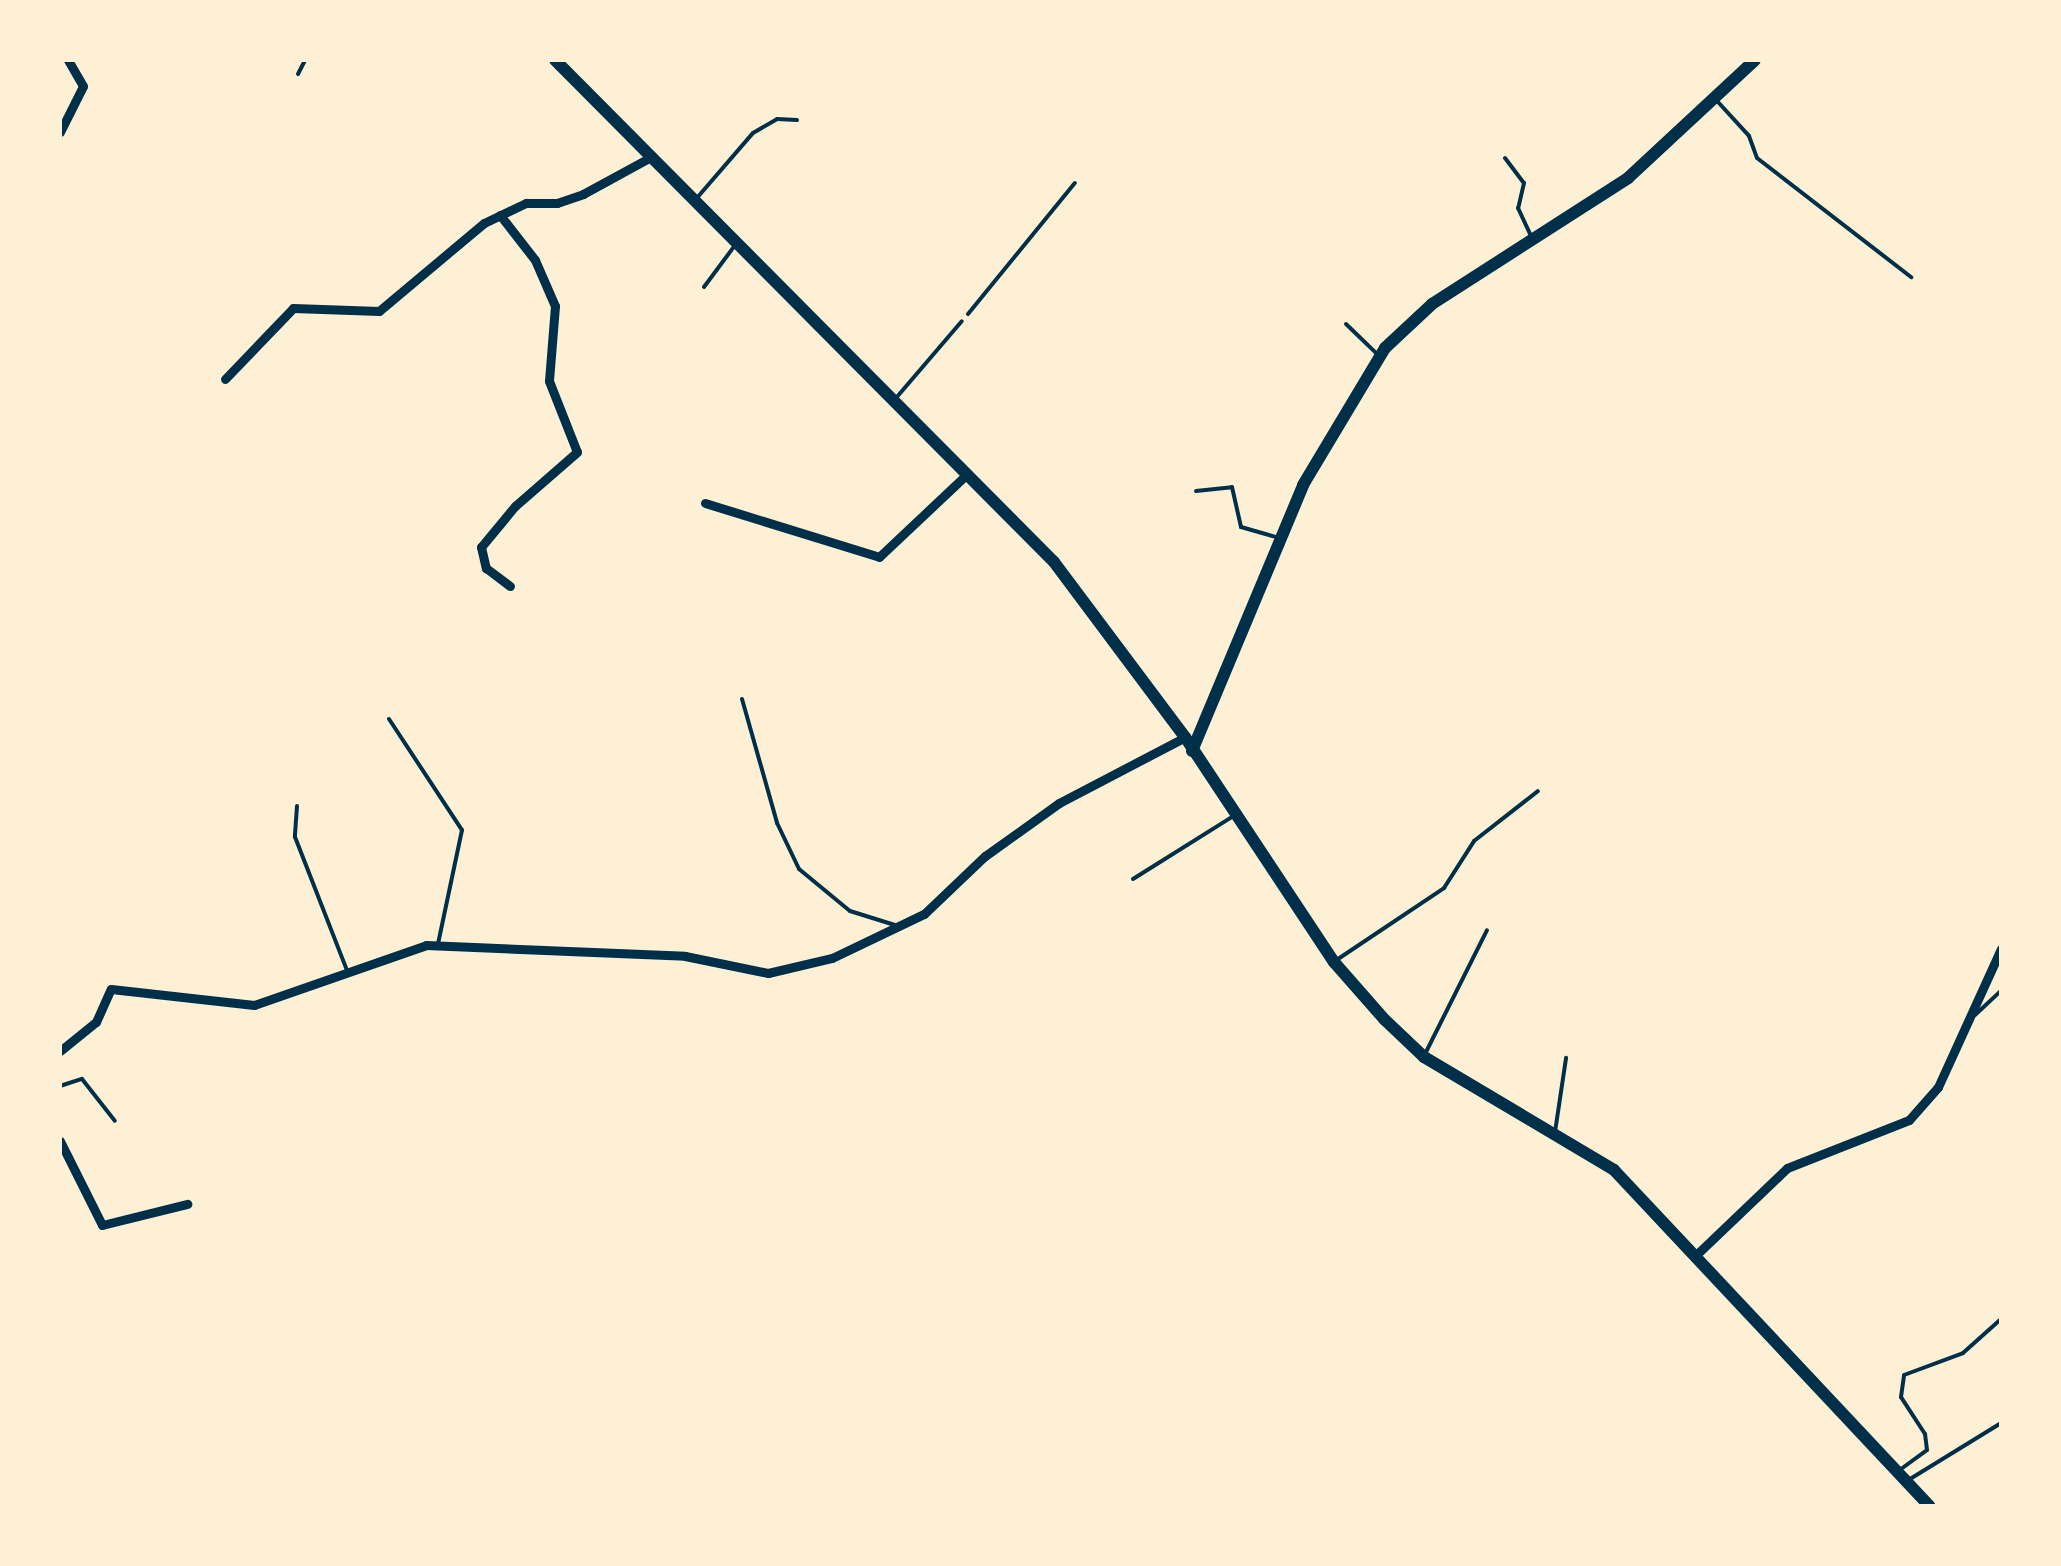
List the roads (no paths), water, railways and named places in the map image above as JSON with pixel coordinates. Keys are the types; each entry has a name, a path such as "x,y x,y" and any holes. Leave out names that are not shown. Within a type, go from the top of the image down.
{"main road":[{"path":"555,60 1086,599 1334,962 1424,1056 1614,1170 1929,1506"},
{"path":"1192,751 1280,538 1379,356 1415,317 1628,178 1755,60"}],"street":[{"path":"60,132 83,86 68,60"},
{"path":"225,379 293,308 378,311 500,215 584,194 650,158"},
{"path":"500,215 535,260 555,306 549,381 576,452 514,506 481,548 486,568 510,586"},
{"path":"706,502 879,557 967,474"},
{"path":"60,1051 96,1022 110,989 254,1005 346,968 438,945 685,956 768,973 845,954 939,903 985,856 1059,803 1184,738"},
{"path":"1695,1256 1786,1168 1909,1120 1938,1087 2001,949"},
{"path":"60,1140 102,1225 187,1204"}],"lane":[{"path":"298,74 305,60"},
{"path":"1714,98 1749,136 1757,158 1911,277"},
{"path":"694,202 754,133 778,120 797,120"},
{"path":"1505,158 1524,184 1518,208 1532,239"},
{"path":"968,314 1075,183"},
{"path":"704,287 736,244"},
{"path":"893,402 962,321"},
{"path":"1346,324 1379,356"},
{"path":"1196,490 1232,487 1242,526 1280,538"},
{"path":"742,699 778,823 799,869 850,911 900,926"},
{"path":"389,719 462,830 438,945"},
{"path":"1334,962 1444,888 1474,841 1538,791"},
{"path":"297,806 295,837 346,968"},
{"path":"1133,880 1236,814"},
{"path":"1424,1056 1488,930"},
{"path":"1966,1019 1984,1012 2001,991"},
{"path":"1555,1132 1566,1058"},
{"path":"60,1086 82,1079 115,1121"},
{"path":"1902,1476 1927,1450 1925,1434 1901,1397 1904,1375 1963,1353 2001,1319"},
{"path":"1902,1476 2001,1423"}]}
